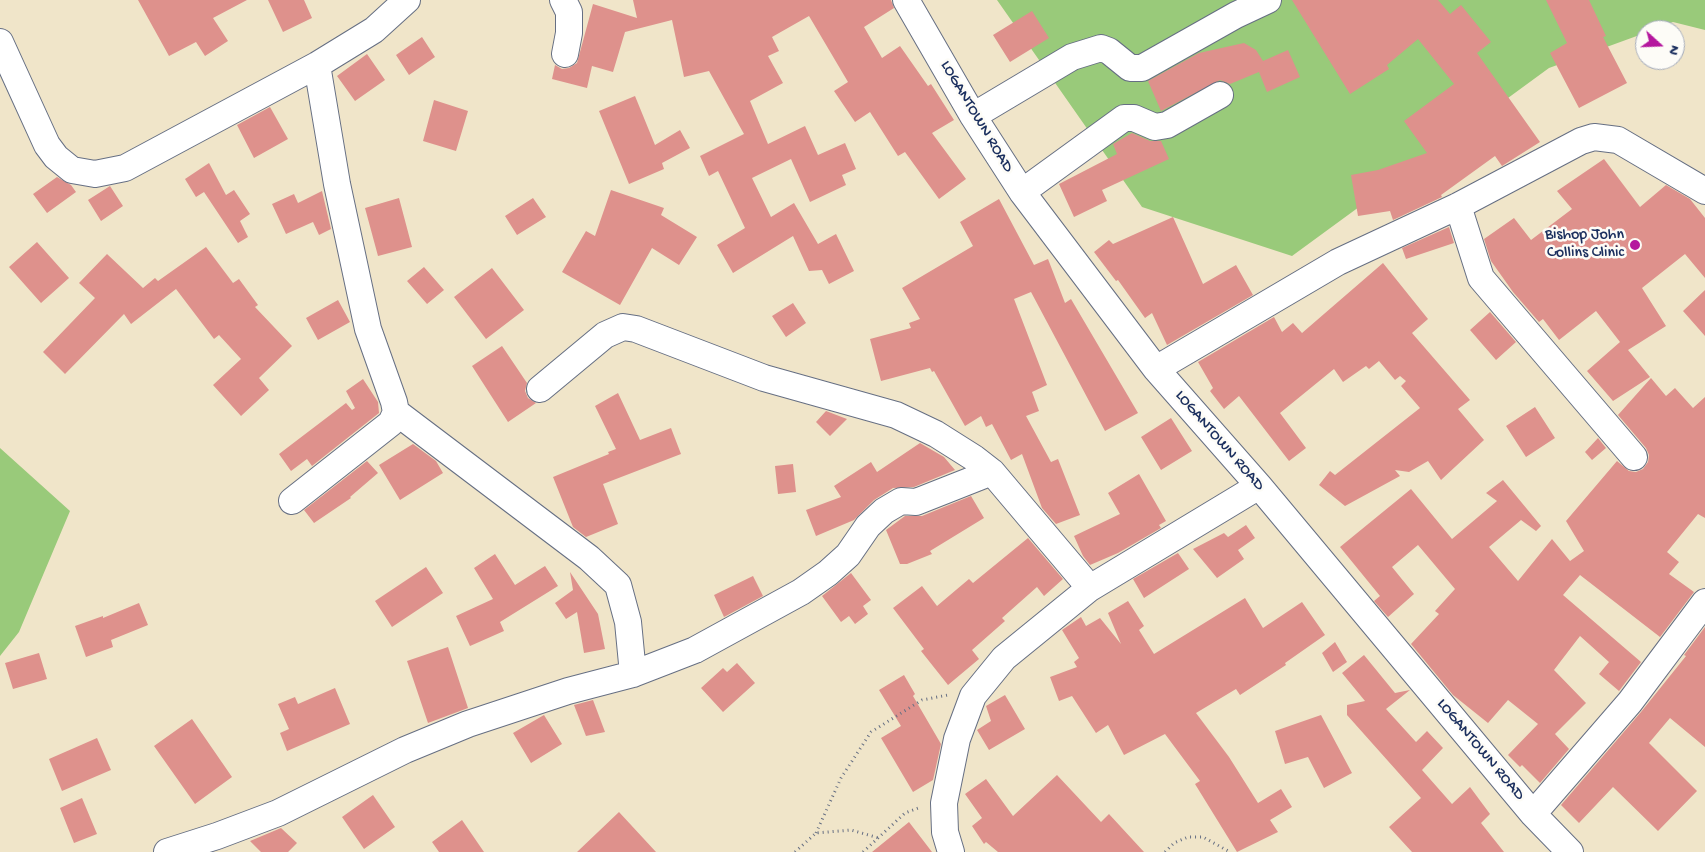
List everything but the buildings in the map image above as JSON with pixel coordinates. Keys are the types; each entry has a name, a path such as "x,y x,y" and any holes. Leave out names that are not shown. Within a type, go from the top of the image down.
{"street":[{"path":"0,42 48,145 64,165 84,173 109,172 125,168 317,64 374,30 406,0"},
{"path":"563,0 570,12 570,33 565,54"},
{"name":"LOGANTOWN ROAD","path":"906,0 973,116 1022,192 1156,369 1259,486 1533,814 1570,852"},
{"path":"973,116 1072,57 1101,48 1110,51 1130,68 1142,68 1236,15 1268,0"},
{"path":"292,501 391,424 396,412 368,329 337,184 317,64"},
{"path":"1022,192 1124,118 1134,118 1154,127 1167,125 1220,94"},
{"path":"1156,369 1338,262 1458,206 1581,141 1594,137 1618,140 1705,191"},
{"path":"1458,206 1481,278 1634,457"},
{"path":"540,389 605,335 623,327 636,329 764,378 896,415 936,434 992,472 1090,588"},
{"path":"396,412 589,558 618,585 628,622 633,674"},
{"path":"167,852 217,836 278,812 405,750 468,724 568,691 633,674 695,650 801,592 828,574 848,555 868,526 884,511 901,501 916,502 992,472"},
{"path":"951,852 945,832 944,803 957,739 973,696 1004,658 1090,588 1259,486"},
{"path":"1533,814 1630,702 1705,602"}],"path":[{"path":"795,852 816,833 841,778 871,732 922,700 953,694 973,696"},
{"path":"863,852 905,813 929,804 944,803"},
{"path":"816,833 851,830 879,838"},
{"path":"1165,852 1174,843 1188,837 1203,837 1230,852"}],"green space":[{"path":"997,0 1705,0 1705,30 1685,25 1685,20 1635,20 1635,37 1549,68 1292,256 1142,207"},
{"path":"0,448 70,511 19,632 0,656"}],"place":[{"name":"Bishop John Collins Clinic","path":"1635,245"}]}
